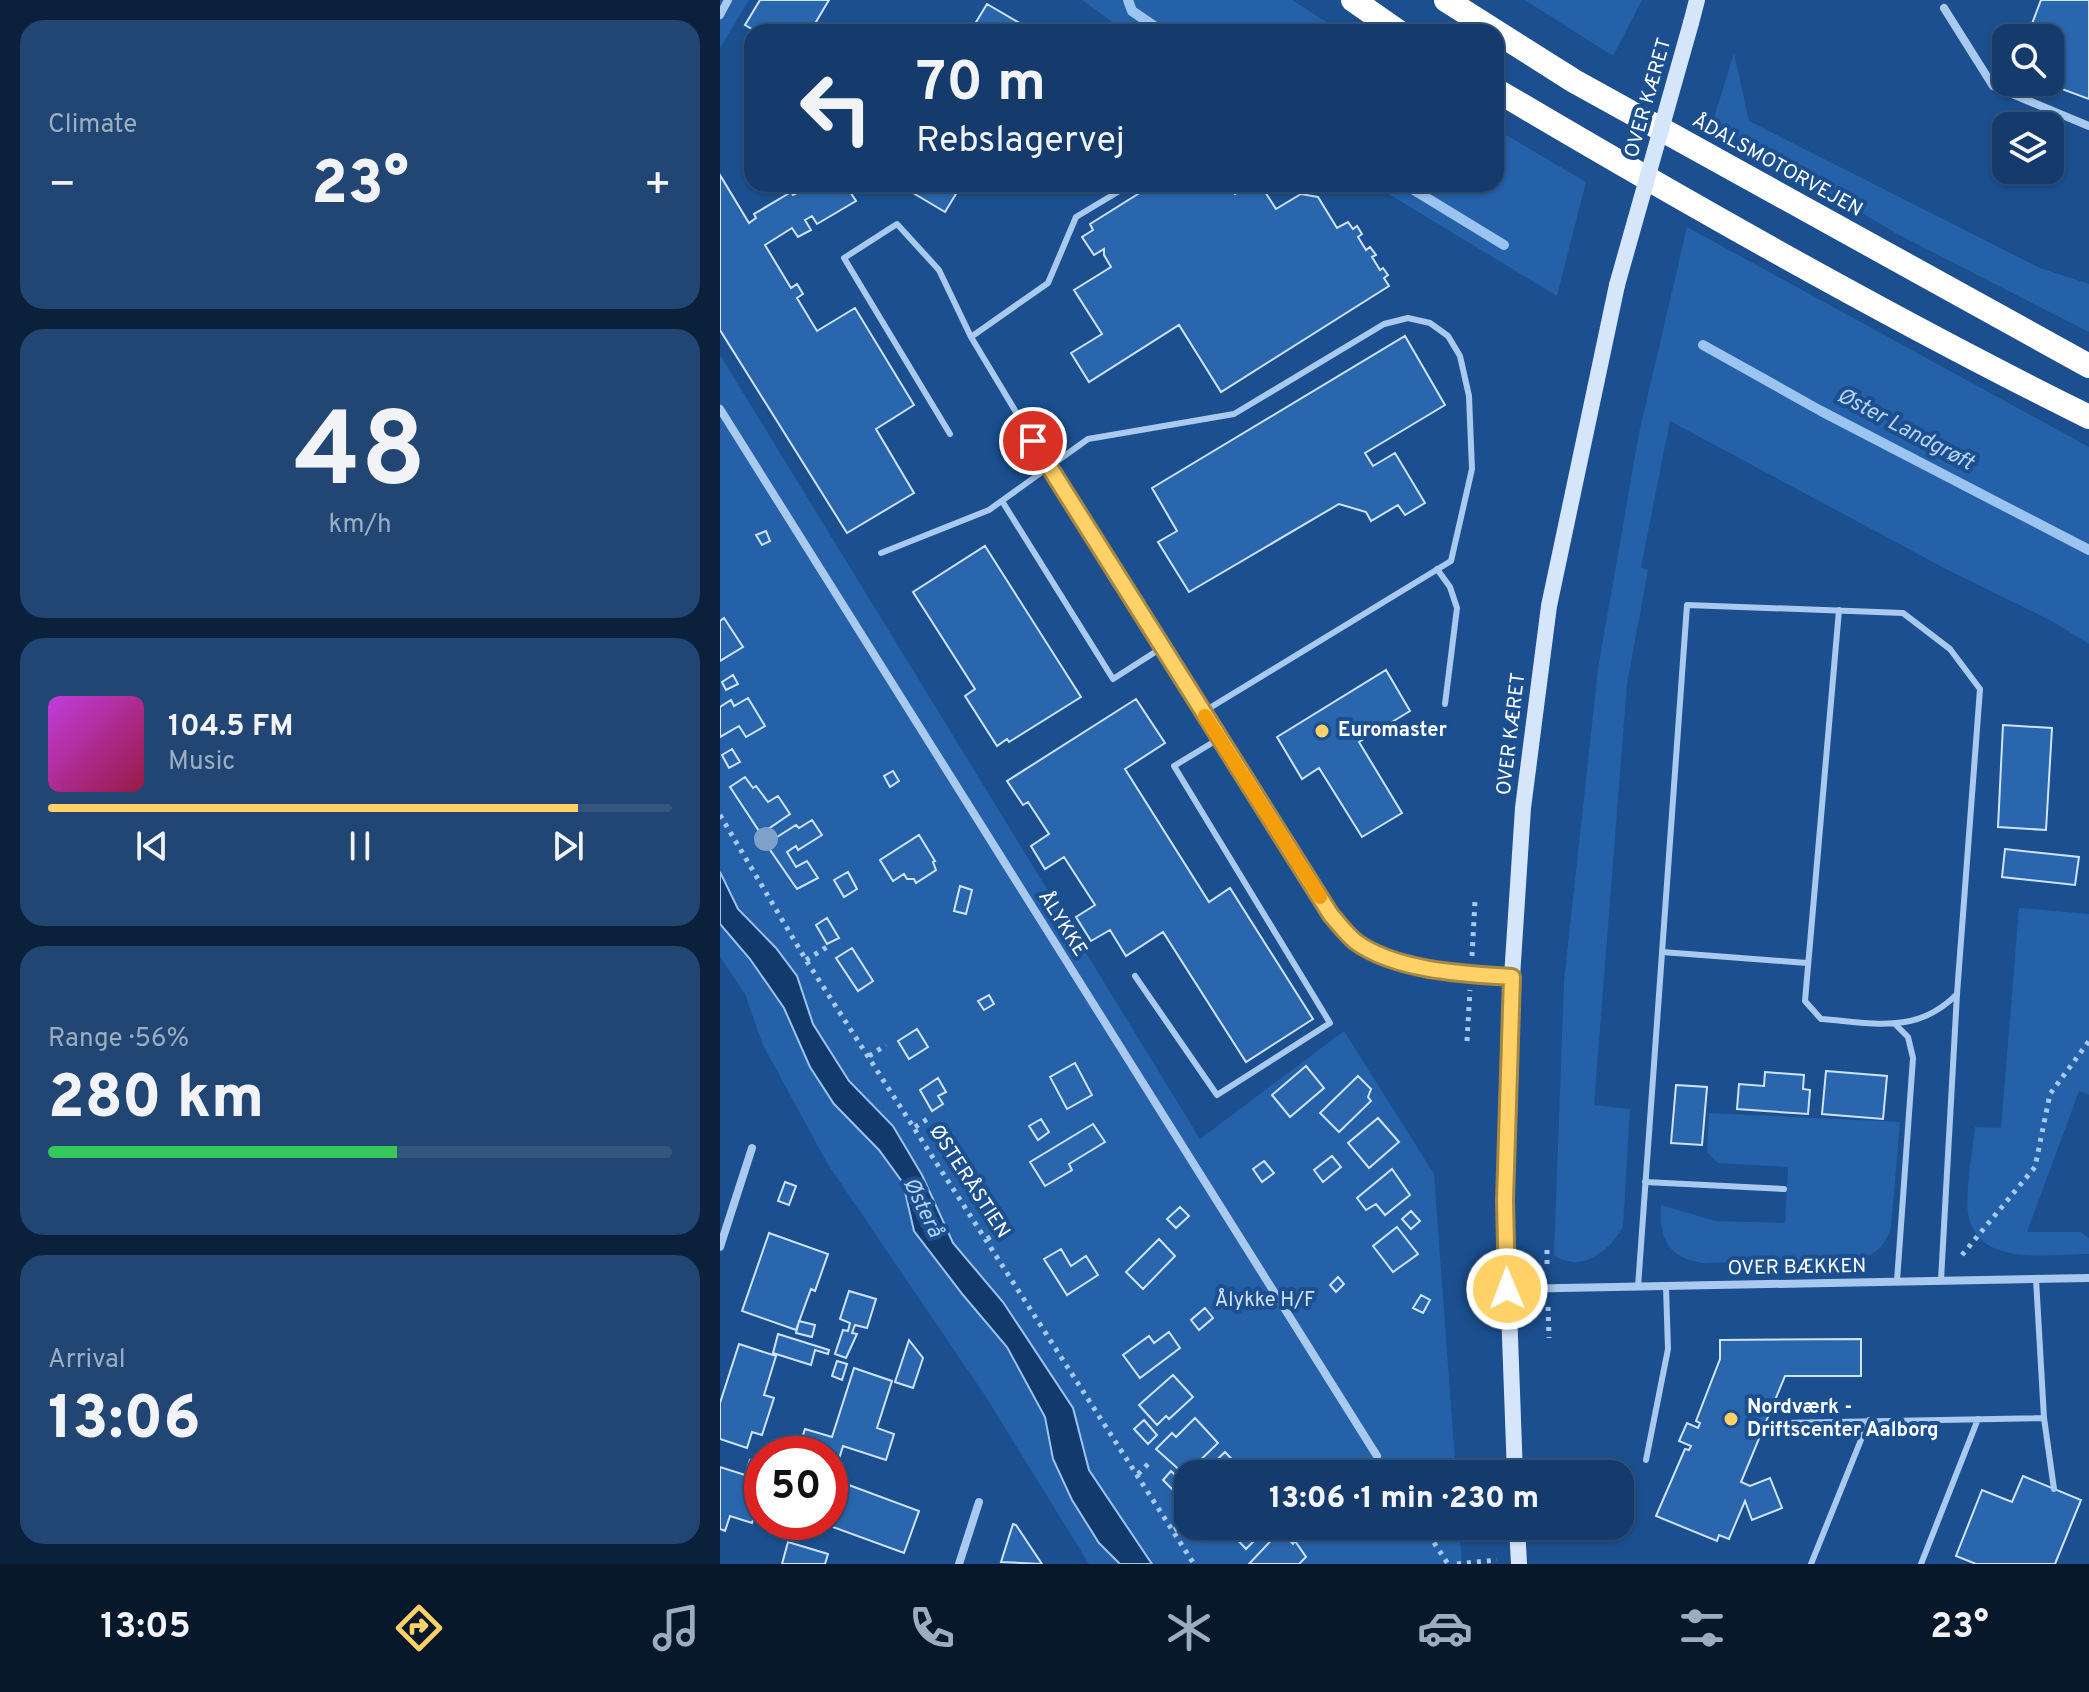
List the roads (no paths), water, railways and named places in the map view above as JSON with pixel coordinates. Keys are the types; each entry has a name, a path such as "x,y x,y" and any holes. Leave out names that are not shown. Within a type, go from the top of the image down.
{"highway":[{"path":"1353,0 1388,24"},
{"name":"ÅDALSMOTORVEJEN","path":"1446,0 1484,24"},
{"name":"ÅDALSMOTORVEJEN","path":"1504,37 1574,81 2089,366"},
{"path":"1504,95 1624,166 1984,366 2089,417"}],"main road":[{"name":"OVER KÆRET","path":"1514,1460 1505,1200 1512,977 1523,808 1549,606 1617,285 1696,10"},
{"path":"1518,1540 1519,1561"}],"street":[{"path":"720,15 728,0"},
{"path":"1944,8 1993,86 2089,126"},
{"name":"ÅLYKKE","path":"720,409 1377,1456"},
{"path":"720,1247 752,1148"},
{"name":"OVER BÆKKEN","path":"1507,1289 2089,1278"},
{"path":"959,1564 979,1502"}],"lane":[{"path":"971,337 1048,283 1076,217 1118,192"},
{"path":"950,434 844,258 897,224 939,270 971,337 1049,467 1331,915 1355,942 1390,960 1475,975 1512,977"},
{"path":"881,553 989,510 1088,439 1234,414 1384,324 1408,318 1430,323 1448,336 1460,356 1469,396 1472,469 1451,561 1203,712"},
{"path":"1002,501 1113,679 1163,647"},
{"path":"1437,569 1450,587 1457,608 1445,704"},
{"path":"1638,1287 1687,605 1903,613 1950,649 1980,689 1957,994 1941,1280"},
{"path":"1839,610 1805,1001 1821,1019 1896,1025 1921,1019 1942,1009 1957,994"},
{"path":"1135,976 1217,1095 1330,1023 1174,766 1220,738"},
{"path":"1662,952 1807,963"},
{"path":"1896,1025 1908,1037 1913,1058 1897,1281"},
{"path":"1645,1182 1784,1189"},
{"path":"2036,1279 2044,1418 2054,1489"},
{"path":"1646,1460 1668,1349 1666,1287"},
{"path":"1783,1423 2044,1418"},
{"path":"1921,1564 1978,1419"},
{"path":"1811,1564 1869,1420"}],"water":[{"name":"Østerå","path":"720,872 738,909 776,948 797,976 813,1024 849,1081 893,1126 922,1175 953,1243 1003,1302 1073,1408 1089,1470 1152,1564 1120,1564 1099,1543 1072,1500 1053,1459 1045,1417 1007,1347 914,1231 903,1183 879,1150 834,1104 810,1067 784,1008 750,959 720,924"}],"waterway":[{"name":"Øster Landgrøft","path":"1128,0 1132,11 1151,24"},
{"name":"Øster Landgrøft","path":"1417,192 1504,245"},
{"name":"Øster Landgrøft","path":"1703,345 1821,411 2089,550"}],"place":[{"name":"Euromaster","path":"1322,731"},
{"name":"Nordværk - Driftscenter Aalborg","path":"1731,1419"}],"park label":[{"name":"Ålykke H/F","path":"1265,1301"}]}
